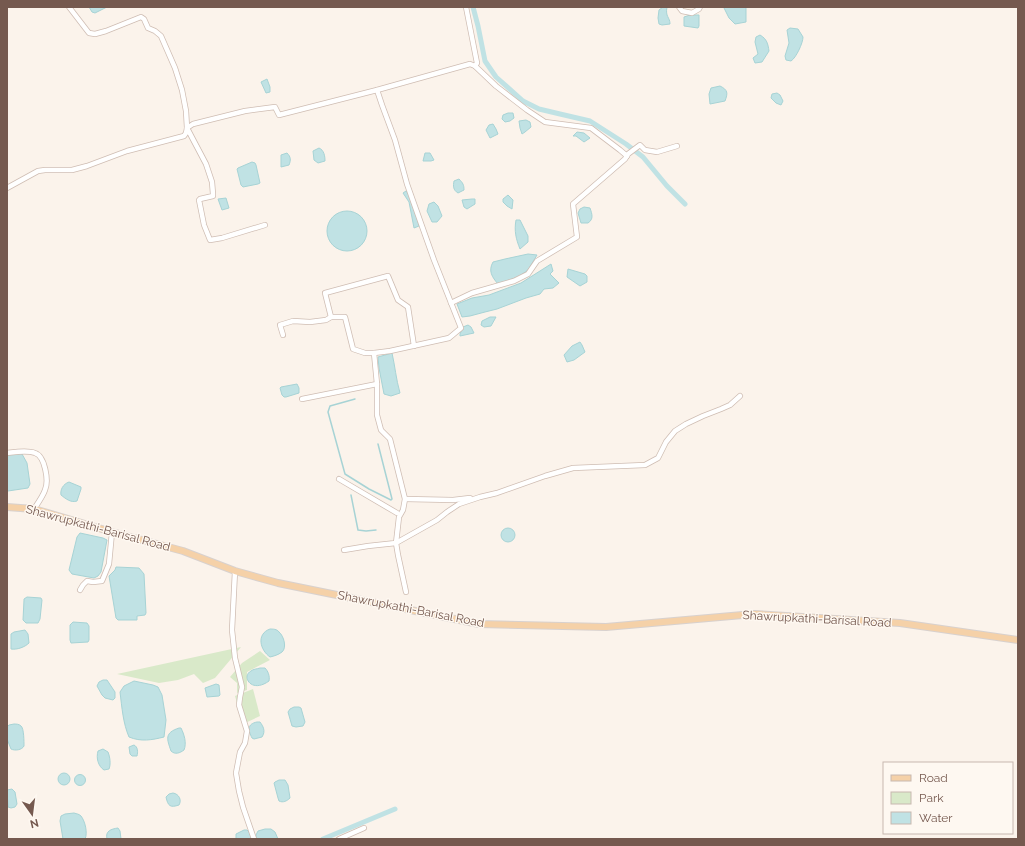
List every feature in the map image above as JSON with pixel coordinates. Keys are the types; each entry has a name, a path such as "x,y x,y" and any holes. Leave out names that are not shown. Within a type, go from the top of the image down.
{"main road":[{"name":"Shawrupkathi-Barisal Road","path":"7,506 34,509 183,551 235,571 278,583 480,624 606,626 754,614 900,623 1018,640"}],"street":[{"path":"7,188 38,171 72,170 127,151 184,136 186,133 186,111 182,90 175,68 161,36 148,28 144,19 141,17 95,34 89,33 69,7"},
{"path":"466,7 477,63 475,66"},
{"path":"679,7 682,11 692,13 700,7"},
{"path":"187,128 193,124 245,111 275,107 279,115 470,64 475,66 496,86 527,110 545,122 591,128 628,155"},
{"path":"283,336 280,324 293,321 310,322 326,320 331,317 345,317 353,349 365,353 374,353 449,338 461,328 434,260 407,184 395,140 377,90"},
{"path":"187,128 206,164 212,182 213,195 199,200 204,225 210,240 222,238 265,225"},
{"path":"451,303 472,293 514,281 528,274 537,261 577,237 573,204 637,147 640,145 645,150 657,152 677,146"},
{"path":"331,317 325,293 388,276 398,300 408,307 414,346"},
{"path":"374,353 377,384 377,415 381,430 390,439 405,498 403,510 399,517 396,544 406,592"},
{"path":"302,399 377,384"},
{"path":"344,550 368,546 396,544 437,520 459,504 573,468 645,465 658,458 666,442 675,431 686,424 730,405 740,396"},
{"path":"7,452 35,452 39,454 42,460 47,479 46,489 34,509"},
{"path":"339,479 397,513"},
{"path":"405,498 453,500 480,497"},
{"path":"80,590 87,581 102,581 109,564 112,532"},
{"path":"235,571 232,630 235,658 242,687 239,705 247,731 245,743 240,752 236,773 243,807 254,839"},
{"path":"339,839 364,828"}],"green space":[{"path":"241,647 215,678 203,683 194,674 178,680 159,683 117,674"},
{"path":"260,651 270,660 247,672 247,690 237,693 237,683 230,677 242,663"},
{"path":"253,689 260,716 243,724 235,696"}],"water":[{"path":"89,7 107,7 95,13 92,12"},
{"path":"663,7 667,7 667,15 670,24 659,24 659,10"},
{"path":"746,7 746,22 735,24 729,18 724,8"},
{"path":"699,15 698,28 684,26 684,17"},
{"path":"790,28 798,29 803,37 799,50 791,61 786,60 785,56 789,43 787,30"},
{"path":"760,35 767,42 769,51 762,62 755,63 753,58 758,54 755,42 756,37"},
{"path":"267,79 270,92 266,93 261,82"},
{"path":"720,86 727,92 725,101 710,104 709,94 711,88"},
{"path":"777,93 783,101 781,105 776,103 771,98 772,94"},
{"path":"513,113 514,118 505,122 502,119 503,115"},
{"path":"526,120 530,122 531,127 522,134 519,121"},
{"path":"493,124 498,134 490,138 486,130 489,125"},
{"path":"577,132 584,133 590,138 584,142 576,136 573,136"},
{"path":"319,148 323,152 325,161 318,163 314,160 313,151"},
{"path":"287,153 290,159 289,165 281,167 281,155"},
{"path":"425,153 430,153 434,160 423,161"},
{"path":"252,162 256,165 260,183 243,187 241,185 237,169"},
{"path":"459,179 463,184 464,190 458,193 454,189 454,181"},
{"path":"406,191 409,195 419,226 414,228 409,202 403,193"},
{"path":"508,195 513,200 512,209 503,202 503,199"},
{"path":"226,198 229,208 222,210 218,199"},
{"path":"475,199 475,204 467,209 464,207 462,200"},
{"path":"434,202 438,206 442,216 437,222 432,222 427,211 429,204"},
{"path":"584,207 590,208 592,216 588,223 581,223 578,213 580,209"},
{"path":"351,211 358,214 364,220 367,231 366,239 358,248 351,251 343,251 336,248 328,239 327,227 330,220 339,212"},
{"path":"516,220 520,220 528,236 528,242 520,249 517,242 515,228"},
{"path":"528,254 537,255 528,270 518,277 498,284 491,274 493,262"},
{"path":"551,264 553,271 550,274 559,283 553,288 544,289 540,294 497,309 462,317 457,304 472,298 489,295 521,283"},
{"path":"568,269 585,274 587,276 587,282 580,286 567,277"},
{"path":"490,317 496,317 491,326 484,327 481,325 482,321"},
{"path":"468,325 474,333 460,336 463,327"},
{"path":"580,342 585,352 574,360 567,362 564,355 572,346"},
{"path":"392,353 400,393 391,396 384,394 378,357"},
{"path":"297,384 299,393 286,397 282,395 281,387"},
{"path":"22,454 27,463 30,484 28,488 8,491 7,455"},
{"path":"69,482 81,487 77,501 71,501 61,495 62,487"},
{"path":"505,528 511,528 515,532 515,538 511,542 505,542 501,538 501,532"},
{"path":"80,533 107,540 101,572 94,578 72,574 69,570 77,537"},
{"path":"116,567 139,568 144,574 146,613 145,615 137,616 137,620 118,620 116,618 109,576"},
{"path":"27,597 41,598 42,600 40,619 38,623 26,623 23,620 24,599"},
{"path":"73,622 87,623 89,626 88,642 71,643 70,625"},
{"path":"270,629 276,630 281,634 285,645 282,652 278,655 270,657 262,646 261,638 266,631"},
{"path":"25,630 28,634 29,643 21,648 11,649 11,634"},
{"path":"260,668 265,668 269,675 269,681 263,685 253,685 248,680 248,673"},
{"path":"107,680 115,692 115,698 113,700 105,698 97,686 99,682"},
{"path":"134,681 158,687 162,695 166,720 164,737 138,740 129,737 124,721 120,692 124,686"},
{"path":"216,684 219,685 220,695 207,697 205,688"},
{"path":"294,707 301,708 305,722 303,726 292,726 288,712"},
{"path":"260,722 264,729 264,733 262,737 254,739 252,738 249,728 251,724"},
{"path":"14,724 21,726 23,732 24,746 18,750 11,749 7,739 7,727"},
{"path":"181,728 183,733 185,744 184,750 176,753 171,751 168,743 168,737 171,732"},
{"path":"134,745 138,753 137,756 132,756 130,754 129,747"},
{"path":"103,749 108,752 110,760 109,769 104,770 98,762 97,756 98,751"},
{"path":"64,773 68,775 70,779 68,783 64,785 60,783 58,779 60,775"},
{"path":"80,774 84,776 86,780 84,784 80,786 76,784 74,780 76,776"},
{"path":"279,780 285,780 288,785 290,798 283,802 279,801 274,783"},
{"path":"12,789 15,792 17,804 15,807 11,808 8,807 7,790"},
{"path":"173,793 179,798 179,805 170,806 168,802 166,797"},
{"path":"74,813 80,815 84,821 86,827 85,839 63,839 60,821 61,816"},
{"path":"118,828 121,839 107,839 107,834 109,831"},
{"path":"271,829 275,832 278,839 256,839 258,831"},
{"path":"244,830 249,832 252,839 236,839 236,834"}],"waterway":[{"path":"473,7 485,61 496,77 523,101 539,109 590,121 626,144 643,157 667,186 685,204"},
{"path":"355,399 330,406 328,412 345,474 369,489 391,500 392,499 378,444"},
{"path":"351,495 358,530 376,530"},
{"path":"323,839 395,809"}]}
